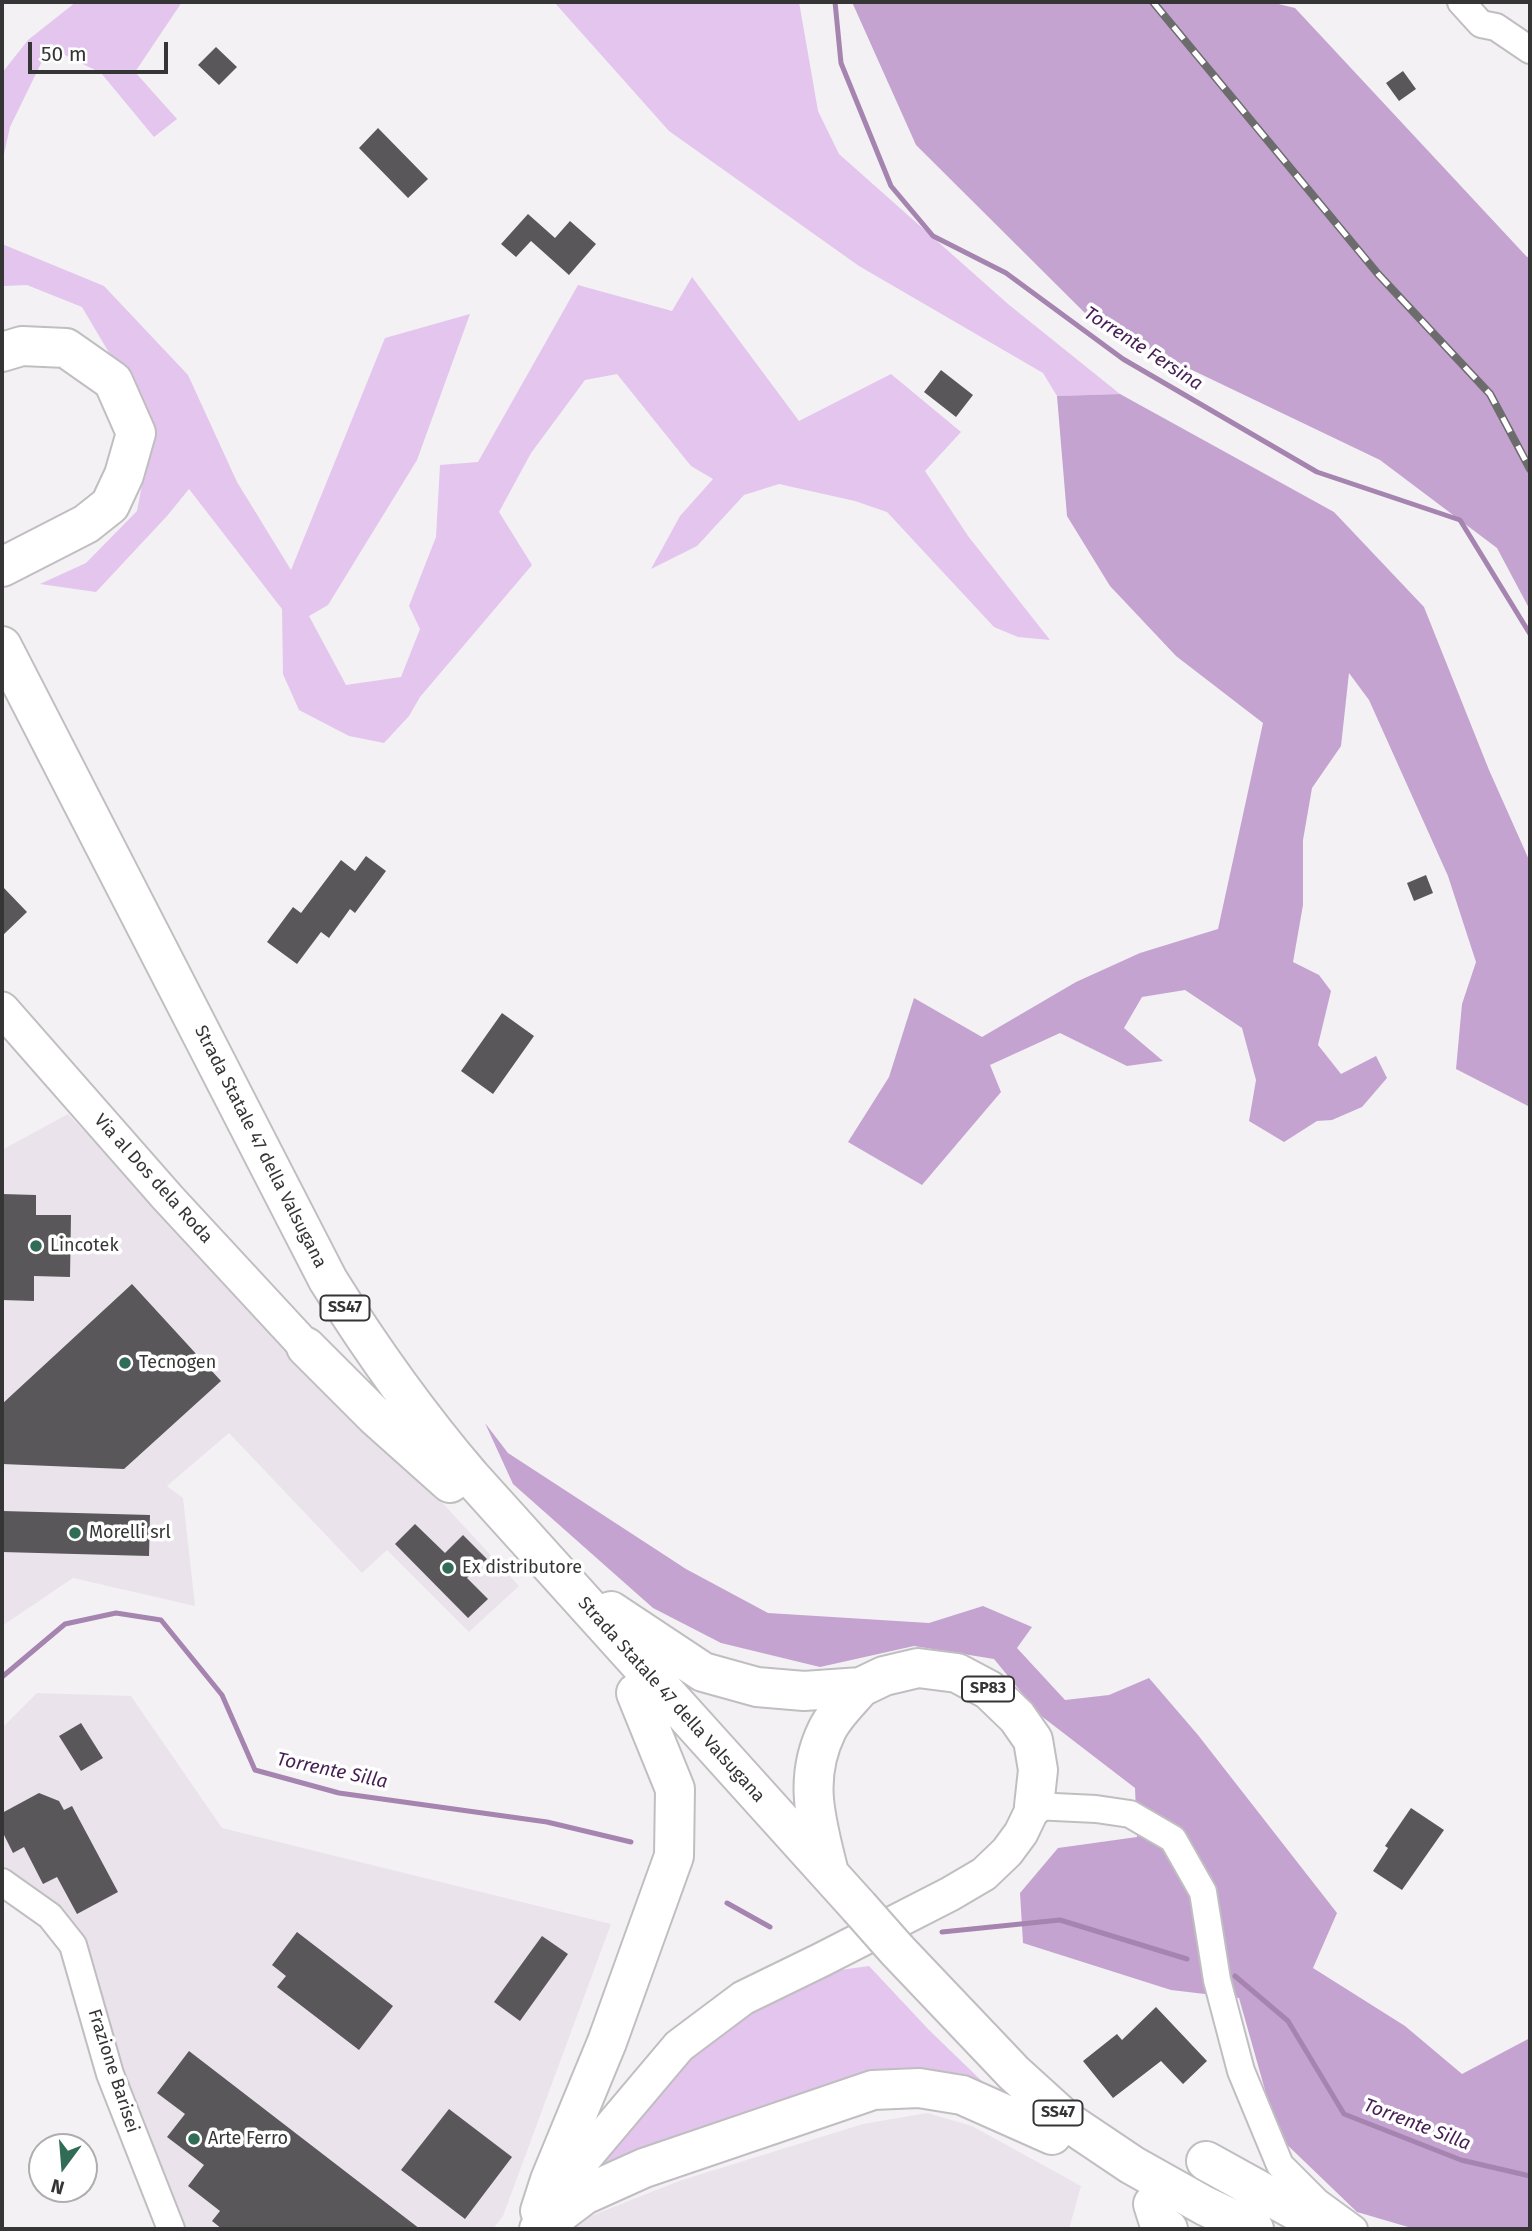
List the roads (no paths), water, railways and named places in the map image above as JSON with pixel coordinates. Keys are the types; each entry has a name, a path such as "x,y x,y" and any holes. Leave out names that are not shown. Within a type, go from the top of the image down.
{"highway":[{"path":"2,352 22,346 66,348 113,381 136,433 124,475 110,505 86,524 2,566"},
{"name":"Strada Statale 47 della Valsugana","path":"2,646 328,1280 358,1329 429,1428 554,1572 830,1874 853,1914"},
{"name":"Strada Statale 47 della Valsugana","path":"2,672 310,1284 371,1382 457,1489 636,1693 891,1956 1014,2073 1068,2122 1132,2165 1205,2206 1254,2229"},
{"path":"306,1347 375,1416 457,1489"},
{"path":"554,1572 703,1672 757,1687 804,1690 861,1687"},
{"name":"SP83","path":"830,1874 814,1811 812,1776 827,1729 861,1687 884,1676 918,1668 957,1673 989,1690 1017,1717 1033,1740 1038,1770 1034,1806"},
{"path":"536,2223 550,2180 607,2042 674,1856 675,1789 636,1693"},
{"name":"Strada Statale 47 della Valsugana","path":"891,1956 924,2011 1001,2089 1052,2135 1160,2216 1201,2229"},
{"path":"536,2223 583,2195 644,2168 873,2090 919,2088 961,2095 1052,2135"},
{"path":"1206,2161 1329,2229"}],"main road":[{"name":"Via al Dos dela Roda","path":"2,1009 168,1198 306,1347"},
{"name":"SP83","path":"536,2223 679,2046 743,1997 845,1948 984,1874 1007,1852 1021,1833 1034,1806"}],"street":[{"path":"1461,2 1480,24 1496,27 1530,50"},
{"path":"1034,1806 1096,1809 1130,1814 1173,1839 1203,1892 1217,1980 1241,2071 1280,2165 1317,2202 1354,2229"},
{"name":"Frazione Barisei","path":"2,1882 51,1916 73,1945 110,2074 171,2229"}],"waterway":[{"name":"Torrente Fersina","path":"835,2 841,63 891,186 933,236 1006,273 1123,359 1317,472 1460,520 1530,634"},
{"name":"Torrente Silla","path":"2,1677 65,1624 116,1613 161,1620 222,1695 255,1770 339,1793 547,1822 631,1842"},
{"name":"Torrente Silla","path":"727,1903 770,1927"},
{"name":"Torrente Silla","path":"942,1932 1060,1920 1187,1959"},
{"name":"Torrente Silla","path":"1235,1976 1288,2021 1344,2114 1461,2160 1530,2176"}],"railway":[{"path":"1153,2 1378,274 1490,394 1530,469"}],"place":[{"name":"Lincotek","path":"36,1246"},
{"name":"Tecnogen","path":"125,1363"},
{"name":"Morelli srl","path":"75,1533"},
{"name":"Ex distributore","path":"448,1568"},
{"name":"Arte Ferro","path":"194,2139"}]}
